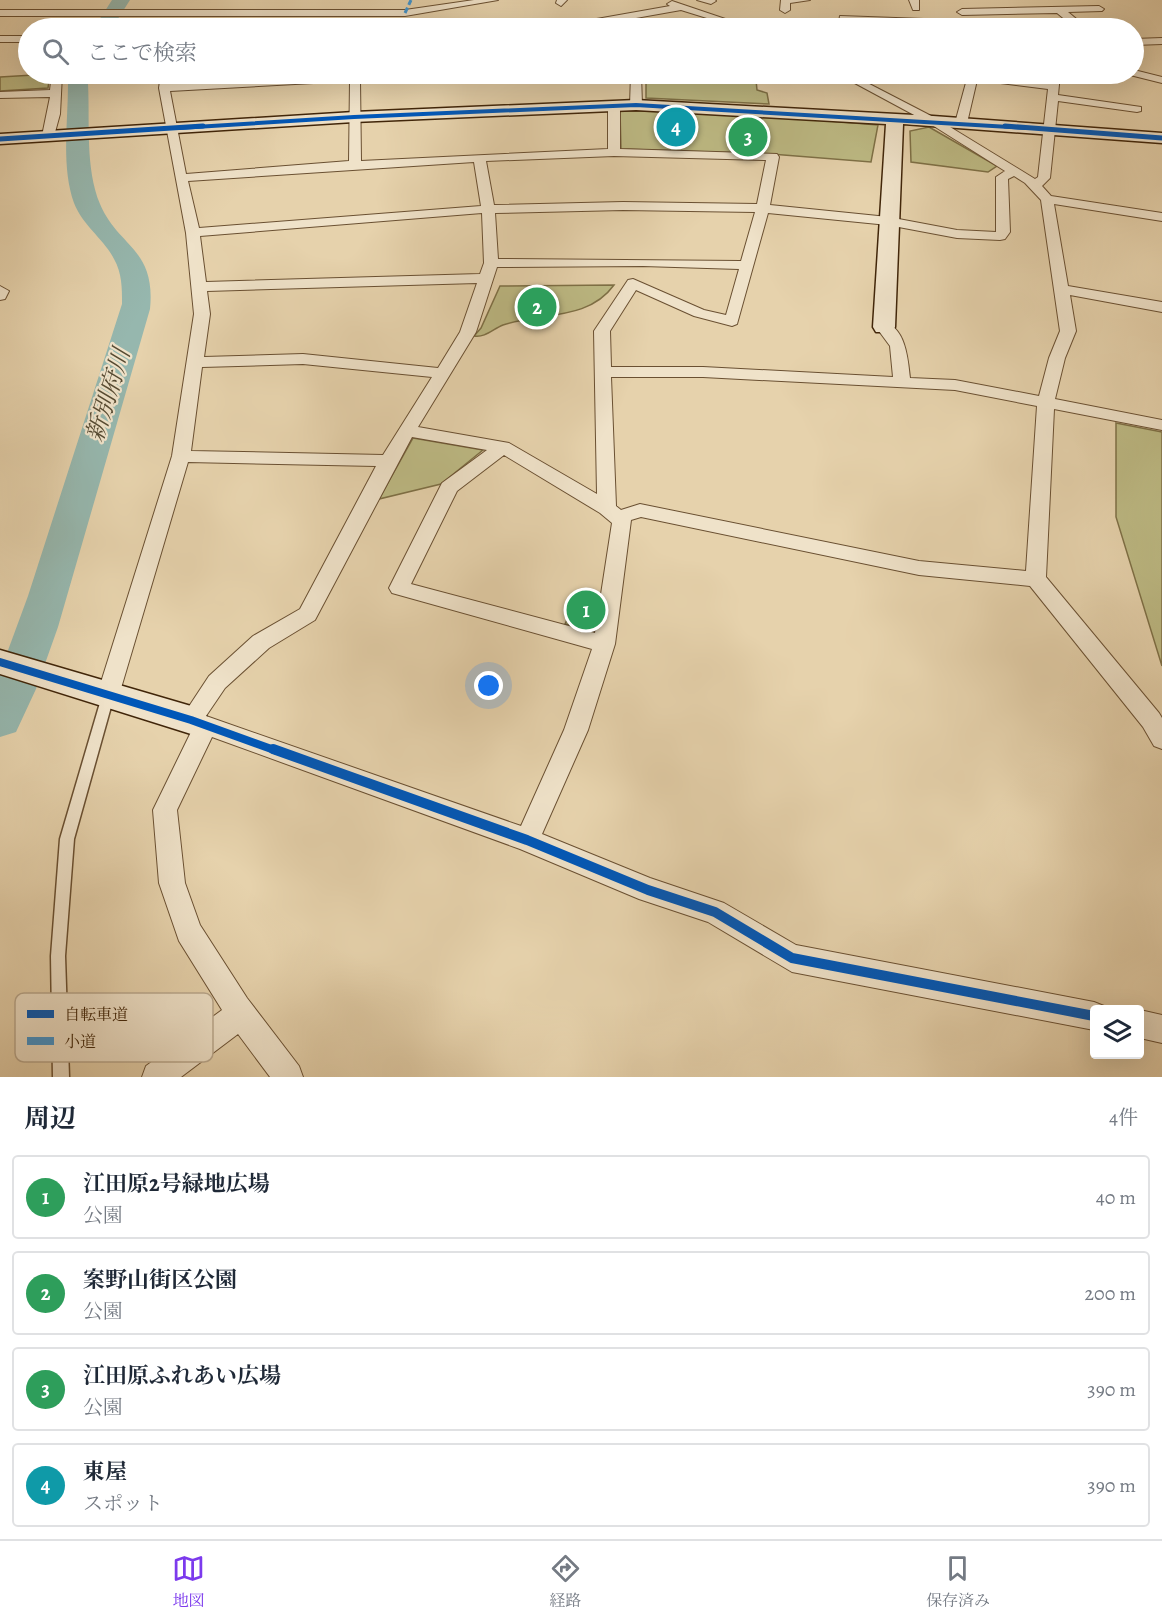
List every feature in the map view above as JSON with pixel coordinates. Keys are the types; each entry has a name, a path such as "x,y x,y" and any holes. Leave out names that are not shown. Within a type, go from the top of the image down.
{"street":[{"path":"208,14 215,0"},
{"path":"288,12 300,0"},
{"path":"665,0 716,18"},
{"path":"702,0 711,1"},
{"path":"785,10 786,0 805,0"},
{"path":"955,0 962,12 970,18"},
{"path":"0,13 86,11 172,17 288,12 378,17 487,1"},
{"path":"619,18 682,7"},
{"path":"962,12 1099,9"},
{"path":"1059,10 1069,18"},
{"path":"82,18 86,11"},
{"path":"0,39 18,39"},
{"path":"1144,42 1162,41"},
{"path":"1144,76 1162,80"},
{"path":"48,135 56,84"},
{"path":"99,692 141,582 181,456 196,362 201,314 193,232 170,128 165,84"},
{"path":"164,88 222,84"},
{"path":"354,84 355,166"},
{"path":"636,84 636,105"},
{"path":"857,84 895,110"},
{"path":"961,123 971,84"},
{"path":"1035,84 1052,91 1137,109"},
{"path":"1035,186 1044,177 1053,84"},
{"path":"0,95 56,93"},
{"path":"614,105 614,152"},
{"path":"0,139 354,117 614,105 895,110 933,121 1162,138"},
{"path":"895,110 884,327 898,346 902,383"},
{"path":"933,121 1035,186 1047,199 1068,331 1057,358 1046,403 1036,579 1056,607 1151,720 1162,739"},
{"path":"181,178 479,158 614,152 773,156 763,208 745,265 732,321 699,313 633,283"},
{"path":"288,1077 241,1014 189,932 172,883 165,810 217,682 261,642 308,614 388,461 408,431 440,373 468,332 484,278 491,263 488,209 479,158"},
{"path":"193,232 488,209 564,206 763,208 888,221 957,234 1000,236 1003,232 1002,177 1013,172"},
{"path":"1047,199 1162,217"},
{"path":"491,263 643,262 745,265"},
{"path":"613,513 602,331 633,283 643,262"},
{"path":"198,287 484,278"},
{"path":"1060,289 1162,307"},
{"path":"0,290 2,291 0,296"},
{"path":"196,362 303,359 440,373"},
{"path":"603,372 703,372 955,385 1162,425"},
{"path":"408,431 503,447 613,513 622,521 604,644 576,730 527,840"},
{"path":"503,447 449,487 399,588 604,644"},
{"path":"181,456 388,461"},
{"path":"613,513 640,510 899,565 1036,579"},
{"path":"0,662 199,723 527,840 648,890 715,912 792,958 1090,1015"},
{"path":"213,1035 241,1014"},
{"path":"1144,1025 1162,1029"},
{"path":"157,1077 177,1062"}],"lane":[{"path":"59,993 58,956 67,839 99,692"},
{"path":"61,1062 61,1077"}],"shaded area":[{"path":"18,76 18,84 49,84 48,88 0,91 0,77"},
{"path":"646,84 756,84 757,90 767,93 769,104 646,98"},
{"path":"620,111 718,112 878,125 871,162 771,154 621,149"},
{"path":"929,127 997,166 988,172 911,162 910,131"},
{"path":"614,285 603,297 591,305 563,314 518,321 474,336 481,328 500,286"},
{"path":"1116,423 1162,432 1162,666 1116,517"},
{"path":"413,438 483,450 441,484 379,499"},
{"path":"581,591 602,596 595,632 565,624"}],"waterway":[{"name":"新別府川","path":"109,18 121,0"},
{"name":"新別府川","path":"0,719 38,627 136,304 136,285 128,258 96,220 84,195 78,129 78,84"}],"marked path":[{"path":"405,13 411,0"}],"cycle path":[{"path":"0,139 354,117 636,105 933,121 1162,138"},
{"path":"0,662 191,720 527,840 648,890 715,912 792,958 1090,1015"}],"place":[{"name":"東屋","path":"676,127"},
{"name":"江田原ふれあい広場","path":"748,137"},
{"name":"案野山街区公園","path":"537,307"},
{"name":"江田原2号緑地広場","path":"586,610"}]}
